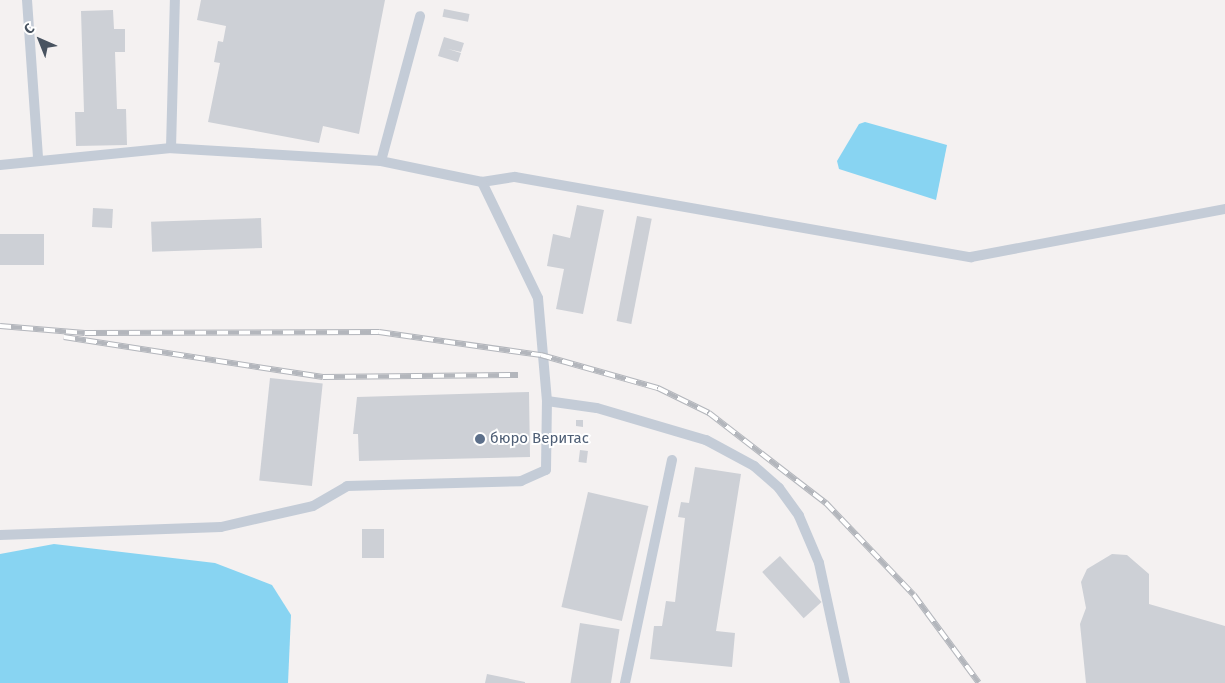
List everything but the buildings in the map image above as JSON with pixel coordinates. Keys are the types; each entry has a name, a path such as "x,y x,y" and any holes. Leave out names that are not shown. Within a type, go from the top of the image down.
{"lane":[{"path":"26,0 38,159"},
{"path":"171,148 174,0"},
{"path":"381,161 420,16"},
{"path":"0,165 38,159 171,148 381,161 482,182 515,177 971,257 1225,209"},
{"path":"0,535 222,527 313,506 347,486 521,481 546,470 547,401 538,298 482,182"},
{"path":"547,401 597,408 706,440 754,466 779,488 799,516 819,563 845,683"},
{"path":"625,683 672,460"}],"water":[{"path":"865,122 947,145 936,200 839,169 837,161 859,124"},
{"path":"54,544 215,563 272,585 291,615 288,683 0,683 0,554"}],"railway":[{"path":"0,326 85,333 379,332 541,355 658,388 709,413 826,503 914,595 979,683"},
{"path":"64,337 323,377 518,375"}],"place":[{"name":"бюро Веритас","path":"480,439"}]}
